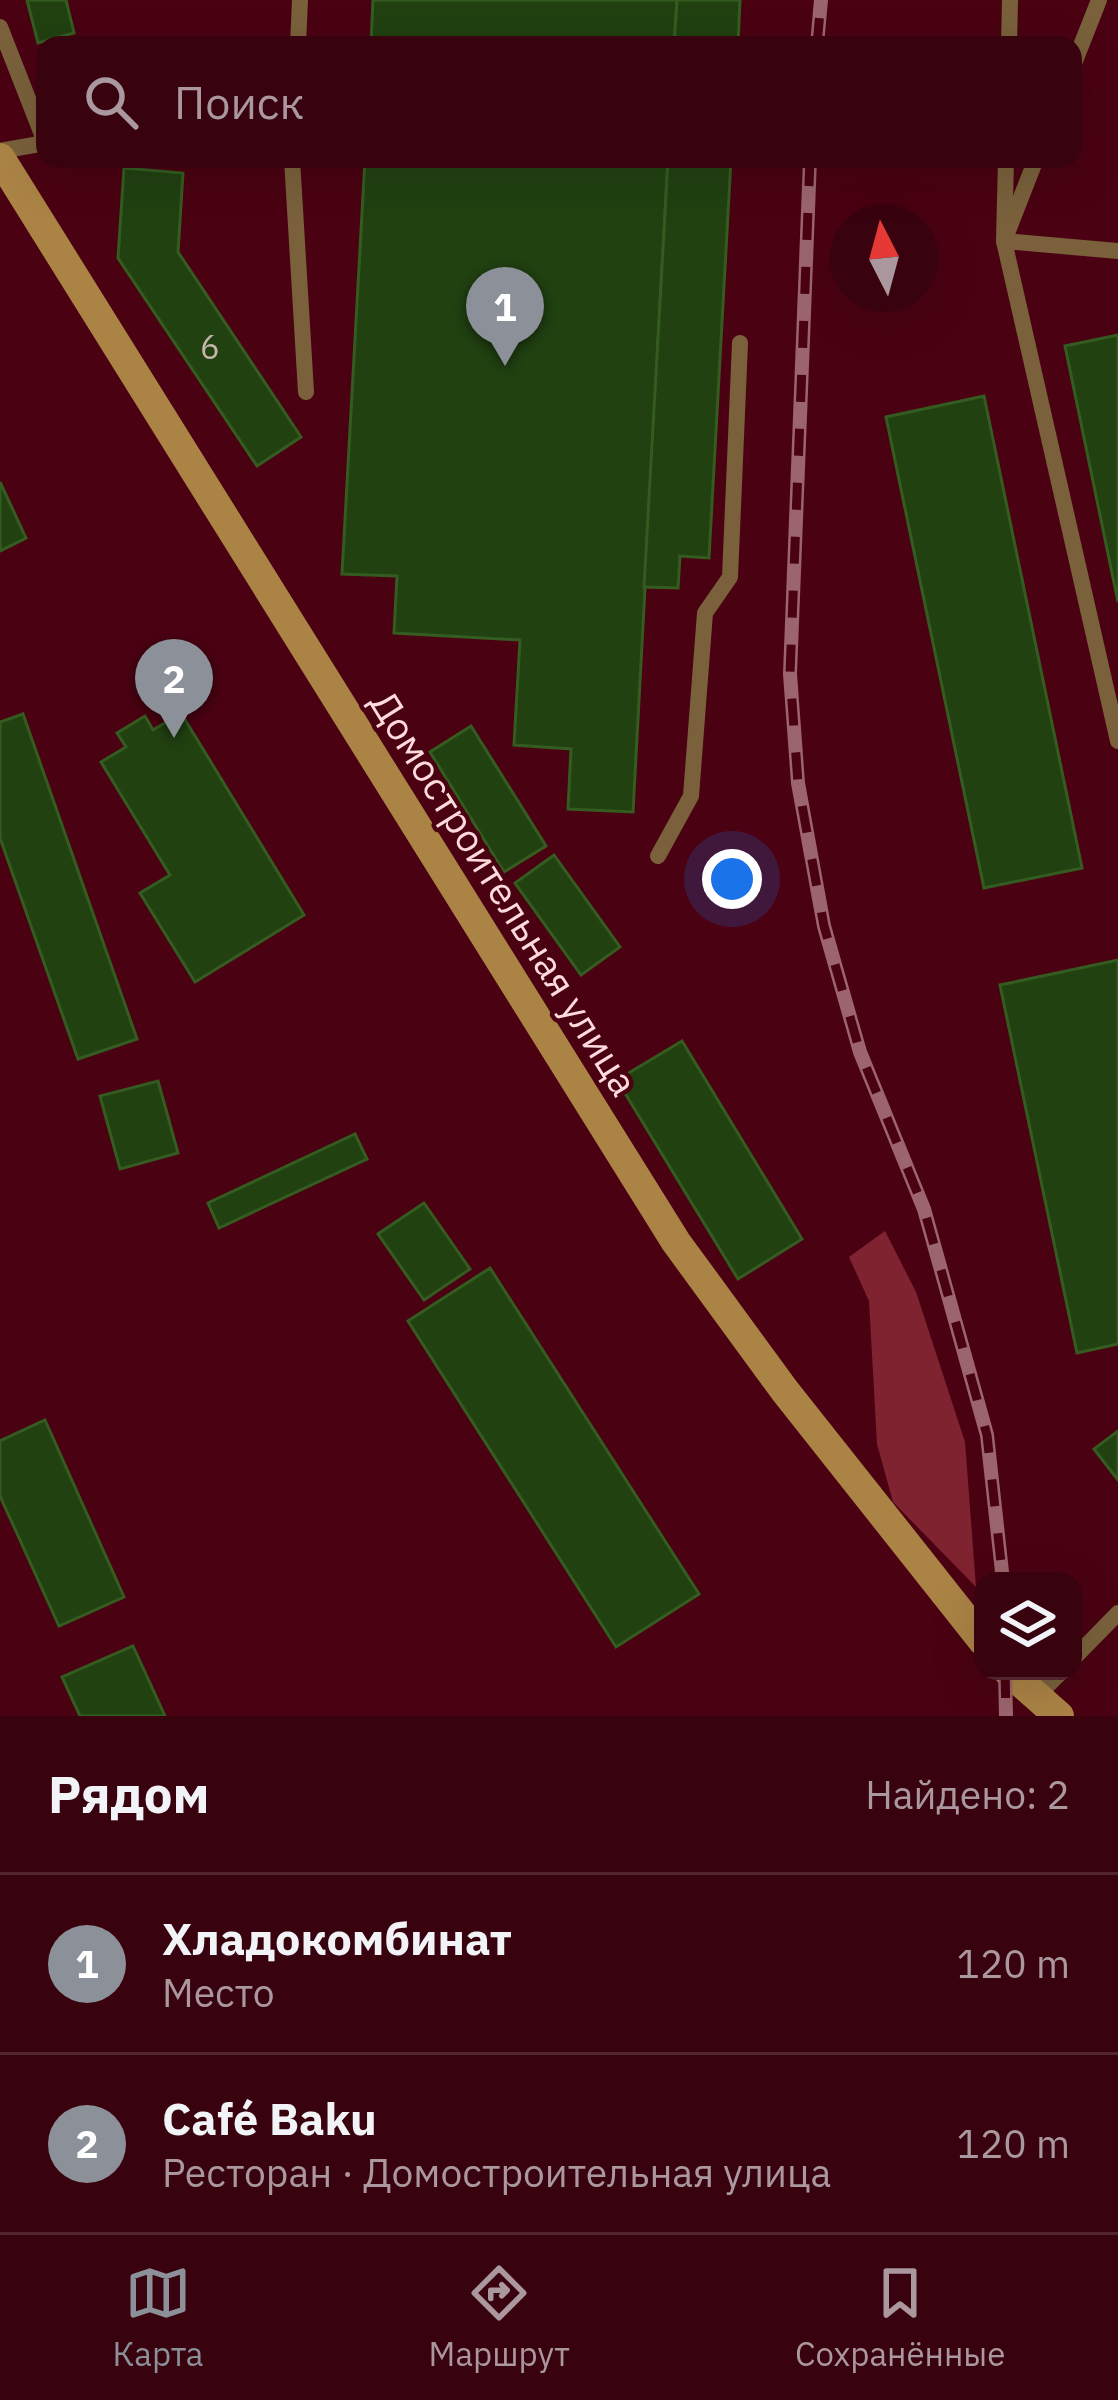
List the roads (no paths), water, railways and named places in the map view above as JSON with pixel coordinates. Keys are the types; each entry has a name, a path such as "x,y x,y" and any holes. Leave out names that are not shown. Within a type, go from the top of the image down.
{"street":[{"name":"Домостроительная улица","path":"0,154 676,1242 785,1391 974,1630"},
{"path":"1018,1680 1048,1706"}],"lane":[{"path":"298,36 300,0"},
{"path":"1009,36 1010,0"},
{"path":"1082,43 1099,0"},
{"path":"0,28 36,119"},
{"path":"0,154 36,144"},
{"path":"293,168 305,392"},
{"path":"1006,168 1004,241 1118,741"},
{"path":"1004,241 1032,168"},
{"path":"1004,241 1118,251"},
{"path":"658,856 691,796 705,613 730,577 740,344"},
{"path":"1082,1650 1118,1613"}],"railway":[{"path":"818,36 821,0"},
{"path":"810,168 790,674 798,783 824,926 860,1052 924,1209 987,1435 1002,1572"},
{"path":"1005,1680 1006,1716"}],"place":[{"name":"Хладокомбинат","path":"505,366"},
{"name":"Café Baku","path":"174,738"}]}
